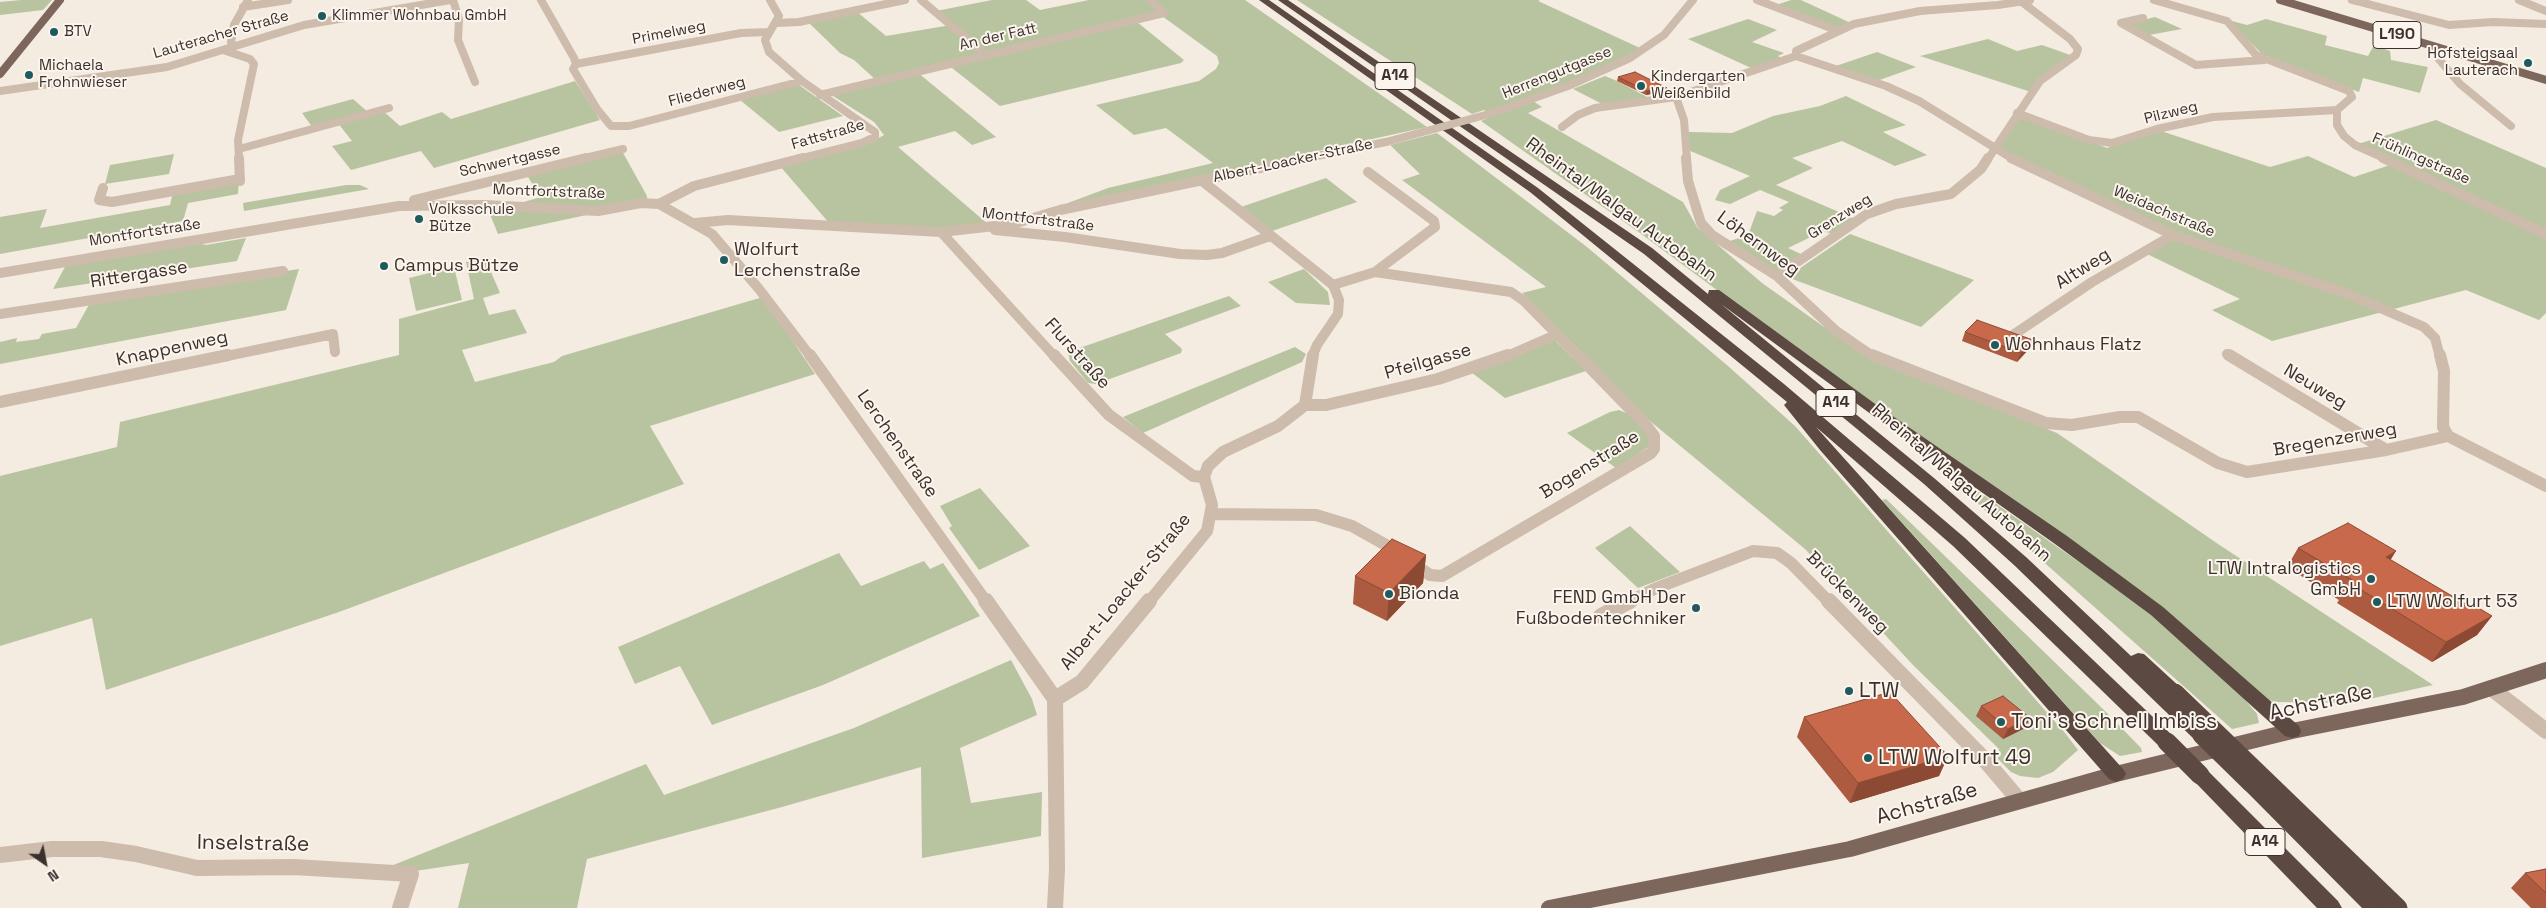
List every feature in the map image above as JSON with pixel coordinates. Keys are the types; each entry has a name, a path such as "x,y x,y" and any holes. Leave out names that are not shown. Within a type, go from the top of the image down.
{"highway":[{"name":"Rheintal/Walgau Autobahn","path":"1263,0 1534,190 1779,387 1959,542 2128,704 2331,908"},
{"name":"Rheintal/Walgau Autobahn","path":"1282,0 1648,252 1824,392 2020,561 2168,694 2376,908"},
{"path":"1648,252 1723,299 1872,409 2061,540 2157,610 2292,731"},
{"path":"1779,387 1799,417 1825,447 1996,638 2103,762 2116,774"},
{"path":"2168,694 2398,908"}],"main road":[{"path":"0,74 60,0"},
{"name":"L190","path":"2280,0 2546,80"},
{"name":"Achstraße","path":"1549,908 1850,849 2116,774 2292,731 2463,696 2546,670"}],"street":[{"path":"234,46 230,42 234,25 248,0"},
{"path":"243,7 288,0"},
{"path":"451,0 459,19 458,40 475,82"},
{"name":"Lauteracher Straße","path":"0,91 150,70 304,25 451,0"},
{"path":"541,0 566,41 576,64"},
{"path":"769,32 776,23 778,11 770,0"},
{"path":"776,23 799,22 906,0"},
{"path":"921,0 985,54"},
{"name":"An der Fatt","path":"820,95 985,54 1164,13 1150,0"},
{"name":"Herrengutgasse","path":"1386,142 1493,112 1568,86 1630,58 1664,34 1693,0"},
{"path":"1757,0 1836,30"},
{"path":"2154,0 2227,21 2256,56 2349,91 2352,97 2337,110"},
{"path":"2352,0 2449,25 2493,22 2546,24"},
{"path":"2519,0 2546,11"},
{"path":"1562,127 1578,115 1595,108 1676,97 1796,56 1796,51 1836,30 1854,24 1899,14 2026,1"},
{"name":"Grenzweg","path":"1777,276 1867,214 1896,204 1951,194 1981,169 2016,113 2040,81 2076,55 2078,49 2070,39 2025,7 2026,1"},
{"path":"2143,18 2120,23 2196,65 2264,60"},
{"name":"Primelweg","path":"576,64 741,33 769,32"},
{"name":"Fattstraße","path":"654,203 694,186 862,143 875,137 875,132 820,95 768,52 765,44 769,32"},
{"path":"103,188 99,200 112,202 240,180 240,126 254,64 250,59 223,50"},
{"name":"Weidachstraße","path":"1796,56 1886,86 1912,98 1947,117 1995,149 2173,235 2348,294 2424,327 2435,338 2444,371 2443,427 2448,436"},
{"path":"2438,58 2460,84 2511,126"},
{"name":"Fliederweg","path":"576,64 572,68 598,110 611,126 618,128 802,81"},
{"name":"Löhernweg","path":"1676,97 1684,120 1688,181 1700,223 1712,235 1777,276 1811,311 1864,351 1884,362 2054,425 2072,425 2126,416 2138,417 2228,467"},
{"path":"239,148 389,108"},
{"name":"Pilzweg","path":"2016,113 2089,140 2112,143 2157,129 2213,117 2337,110"},
{"name":"Frühlingstraße","path":"2337,110 2337,125 2344,136 2355,145 2546,234"},
{"name":"Albert-Loacker-Straße","path":"988,227 1012,224 1060,210 1386,142"},
{"name":"Schwertgasse","path":"407,206 420,198 623,149"},
{"name":"Albert-Loacker-Straße","path":"1368,172 1416,210 1434,221 1435,227 1375,272"},
{"name":"Albert-Loacker-Straße","path":"1201,180 1333,285"},
{"path":"650,192 654,203 695,223"},
{"name":"Montfortstraße","path":"0,273 407,206 485,205 598,211 654,203"},
{"name":"Montfortstraße","path":"695,223 728,220 941,232 988,227 1000,232 1065,237 1180,254 1207,255 1222,253 1270,236"},
{"name":"Lerchenstraße","path":"695,223 712,234 725,248 823,372 1055,698"},
{"name":"Flurstraße","path":"941,232 1109,415 1192,476 1204,477"},
{"name":"Altweg","path":"2013,335 2092,282 2173,235"},
{"name":"Rittergasse","path":"0,314 283,271"},
{"name":"Bogenstraße","path":"1211,514 1316,515 1352,526 1386,545 1430,575 1448,574 1651,454 1654,449 1654,436 1644,423 1524,301 1511,292 1375,272 1333,285"},
{"path":"1204,477 1208,466 1223,452 1278,426 1305,405 1310,363 1317,345 1338,314 1338,300 1333,285"},
{"name":"Knappenweg","path":"0,402 333,334 335,352"},
{"name":"Pfeilgasse","path":"1305,405 1326,405 1438,379 1504,357 1556,335"},
{"name":"Neuweg","path":"2227,354 2386,450"},
{"path":"2448,436 2546,486"},
{"name":"Bregenzerweg","path":"2228,467 2254,472 2386,450 2448,436"},
{"name":"Albert-Loacker-Straße","path":"1055,698 1070,691 1088,676 1206,531 1212,505 1204,477"},
{"name":"Brückenweg","path":"1601,616 1654,589 1744,554 1761,550 1777,554 1791,563 1985,760 2019,800"},
{"path":"2492,688 2546,731"},
{"path":"1055,698 1058,869 1056,908"},
{"name":"Inselstraße","path":"0,855 52,849 101,849 136,854 197,868 294,867 411,874 400,908"}],"green space":[{"path":"52,0 43,10 0,15 0,2"},
{"path":"992,0 1026,0 1040,10 1089,0 1245,0 1427,127 1076,204 1068,203 1108,188 1213,163 1166,128 1134,135 1096,105 1199,81 1216,69 1219,63 1217,56 1162,16 1137,22 1184,60 1181,63 1000,106 947,64 917,72 996,137 972,145 955,131 898,147 989,225 931,229 830,224 779,165 875,140 884,135 874,122 830,94 877,81 854,60 840,53 807,21 856,11 886,36 951,25 936,11"},
{"path":"1297,0 1540,0 1538,1 1640,48 1615,64 1530,99 1542,107 1528,113 1683,202 1697,227 1762,283 1868,358 2057,433 2218,544 2433,685 2351,703 2275,702 2269,700 1640,233 1481,121 1493,116 1484,110 1472,114"},
{"path":"1791,0 1801,0 1853,24 1836,30 1773,6"},
{"path":"2155,17 2182,29 2149,35 2127,24"},
{"path":"1748,19 1777,30 1752,42 1784,53 1778,56 1781,58 1751,68 1688,39"},
{"path":"2266,19 2327,36 2325,45 2368,56 2374,45 2390,51 2391,60 2428,67 2420,93 2363,78 2359,92 2287,66 2263,55 2228,20 2247,25"},
{"path":"1988,39 2017,51 2042,45 2073,56 2031,92 1920,56"},
{"path":"1877,52 1916,67 1874,82 1830,68"},
{"path":"1605,76 1649,98 1604,105 1573,89"},
{"path":"575,81 600,120 434,168 421,151 351,170 332,146 352,141 337,122 313,128 302,113 353,99 369,113 383,111 400,126 442,112 451,119"},
{"path":"799,85 843,116 779,132 740,100"},
{"path":"1846,96 1906,125 1883,132 1927,155 1895,166 1842,141 1792,158 1813,168 1776,185 1853,218 1833,234 1823,231 1788,248 1801,254 1777,271 1727,242 1748,235 1757,211 1774,216 1783,210 1779,208 1789,202 1760,190 1730,204 1715,200 1720,190 1750,176 1688,150 1689,132 1732,133 1773,116 1820,106"},
{"path":"2018,115 2107,148 2161,131 2270,167 2308,156 2354,177 2390,165 2358,144 2436,120 2546,168 2546,313 2539,320 2466,290 2272,341 2212,310 2240,299 2147,254 2175,235 1996,149"},
{"path":"1437,133 1587,247 1728,366 1795,426 2078,750 2053,772 2038,778 2020,776 2011,772 1998,759 1999,749 1914,666 1805,549 1650,421 1522,293 1546,287 1402,180 1420,174 1390,145"},
{"path":"622,151 647,196 647,202 498,234 489,212 541,197 526,174"},
{"path":"174,154 169,174 105,184 110,165"},
{"path":"1326,178 1357,202 1272,231 1241,207"},
{"path":"239,179 238,194 188,203 183,221 0,254 0,217 47,209 40,228 170,205 173,192"},
{"path":"346,185 360,185 369,189 244,211 243,203"},
{"path":"1850,234 1974,280 1921,327 1787,277"},
{"path":"246,238 237,261 53,289 66,265 198,243 206,245"},
{"path":"485,258 500,293 483,298 489,315 515,309 527,333 462,350 475,382 554,362 562,356 763,297 815,374 650,426 684,484 339,612 106,690 92,618 0,646 0,476 117,447 120,422 399,355 399,319 474,299 466,262"},
{"path":"454,267 462,300 416,311 409,278"},
{"path":"299,269 286,310 0,364 0,342 17,338 16,342 39,339 42,334 76,328 91,301"},
{"path":"1304,269 1328,292 1330,305 1296,303 1268,282"},
{"path":"1229,296 1241,306 1165,334 1182,349 1181,353 1096,384 1088,383 1070,361 1068,352"},
{"path":"1555,340 1586,371 1505,398 1471,372"},
{"path":"1295,347 1306,354 1302,362 1143,433 1123,417"},
{"path":"1619,410 1631,415 1650,438 1650,446 1616,468 1567,433 1610,412"},
{"path":"1955,475 2150,612 2243,697 2257,714 2259,723 2232,729 1950,479"},
{"path":"980,488 1030,546 979,570 949,528 952,526 940,506"},
{"path":"1886,499 2104,710 2141,748 2142,752 2120,756 2100,743 1882,500"},
{"path":"1630,526 1680,572 1638,588 1595,548"},
{"path":"839,553 861,586 924,561 930,569 943,563 980,616 823,685 712,725 680,666 635,684 618,647"},
{"path":"1011,660 1032,699 1037,715 960,748 971,803 1042,792 1041,836 922,858 921,767 782,807 587,859 577,908 458,908 469,863 415,871 386,868 646,764 664,795 854,728"}],"building":[{"path":"1635,72 1667,88 1647,91 1618,77"},
{"path":"1977,320 2033,340 2021,353 1965,332"},
{"path":"2348,523 2396,551 2386,557 2469,606 2472,604 2492,616 2446,642 2350,583 2354,581 2298,548"},
{"path":"1392,539 1426,555 1389,593 1355,576"},
{"name":"LTW Wolfurt 49","path":"1890,692 1948,756 1858,783 1804,717"},
{"path":"2003,696 2030,718 2008,729 1981,706"},
{"path":"2546,869 2546,893 2525,873"}],"place":[{"name":"Klimmer Wohnbau GmbH","path":"322,16"},
{"name":"BTV","path":"54,32"},
{"name":"Hofsteigsaal Lauterach","path":"2528,63"},
{"name":"Michaela Frohnwieser","path":"29,75"},
{"name":"Kindergarten Weißenbild","path":"1641,86"},
{"name":"Volksschule Bütze","path":"419,219"},
{"name":"Wolfurt Lerchenstraße","path":"724,260"},
{"name":"Campus Bütze","path":"384,266"},
{"name":"Wohnhaus Flatz","path":"1995,345"},
{"name":"LTW Intralogistics GmbH","path":"2371,579"},
{"name":"Bionda","path":"1389,594"},
{"name":"LTW Wolfurt 53","path":"2377,602"},
{"name":"FEND GmbH Der Fußbodentechniker","path":"1696,608"},
{"name":"LTW","path":"1849,691"},
{"name":"Toni's Schnell Imbiss","path":"2001,722"},
{"name":"LTW Wolfurt 49","path":"1868,758"}]}
